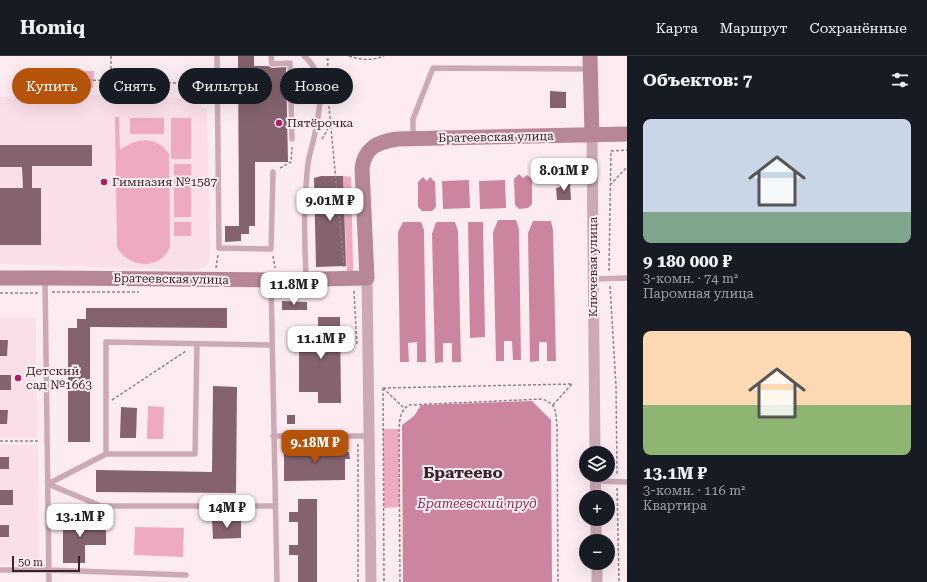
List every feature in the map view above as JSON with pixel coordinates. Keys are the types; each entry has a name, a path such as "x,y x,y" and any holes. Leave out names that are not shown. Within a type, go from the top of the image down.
{"street":[{"name":"Ключевая улица","path":"590,62 595,446"},
{"name":"Братеевская улица","path":"0,278 45,285 273,276 306,279 367,278 362,168 363,162 369,150 378,143 413,139 627,134"},
{"path":"367,278 363,435 371,582"},
{"path":"597,570 597,582"}],"lane":[{"path":"217,56 217,68"},
{"path":"271,56 272,64 290,64"},
{"path":"290,56 292,139"},
{"path":"304,56 311,61 316,72 320,91 319,116 309,159 306,187 306,279"},
{"path":"413,139 413,119 433,68 590,62"},
{"path":"218,104 219,248 271,249 273,172"},
{"path":"273,276 273,436 277,582"},
{"path":"593,279 627,278"},
{"path":"45,285 49,582"},
{"path":"106,454 106,342 272,345"},
{"path":"48,484 106,454 195,454 197,344"},
{"path":"273,436 363,435"},
{"path":"617,482 627,482"},
{"path":"48,484 101,506 274,506"},
{"path":"0,570 49,570 186,575"}],"path":[{"path":"110,68 111,56"},
{"path":"328,56 327,84 330,125 344,267"},
{"path":"349,56 362,60 369,60 384,56"},
{"path":"321,142 330,125"},
{"path":"273,172 291,162 292,139"},
{"path":"619,582 616,386 609,278 610,185 611,151 627,150"},
{"path":"610,185 627,167"},
{"path":"216,273 219,248"},
{"path":"271,249 273,276"},
{"path":"0,293 45,285 144,292"},
{"path":"351,291 355,291 357,349"},
{"path":"106,404 197,344"},
{"path":"383,388 572,384 552,405"},
{"path":"383,388 404,408"},
{"path":"383,388 384,582"},
{"path":"400,582 399,424 401,413 404,408 409,404 542,399 550,402 555,408 557,426 558,582"},
{"path":"358,582 363,435"},
{"path":"0,441 47,441"}],"shaded area":[{"path":"91,71 94,71 93,88 91,88"},
{"name":"Гимназия №1587","path":"91,95 99,95 99,104 170,104 170,97 178,98 178,104 197,104 207,109 210,254 208,265 198,270 0,264 0,97 12,97 12,104 91,104"},
{"path":"115,117 119,117 120,150 133,143 146,140 158,144 169,154 170,247 165,255 152,263 136,263 122,254 117,247"},
{"path":"130,118 164,118 164,134 130,134"},
{"path":"171,118 191,118 191,159 171,159"},
{"path":"174,164 191,164 191,217 174,217"},
{"path":"343,176 351,177 353,270 347,276"},
{"path":"174,222 191,222 191,236 174,236"},
{"name":"Детский сад №1663","path":"0,318 36,318 37,438 0,438"},
{"path":"148,406 164,407 163,439 147,439"},
{"path":"383,429 399,429 400,507 384,508"},
{"path":"0,445 38,445 39,564 0,564"},
{"path":"135,527 184,528 183,557 134,555"}],"water":[{"path":"519,174 523,178 527,175 532,179 532,204 528,208 519,209 515,205 514,179"},
{"path":"423,177 427,181 430,177 435,182 436,207 432,211 422,211 418,207 418,182"},
{"path":"469,180 470,208 443,209 442,181"},
{"path":"505,180 506,208 480,209 479,181"},
{"path":"498,220 516,220 519,229 521,360 513,360 512,341 504,341 504,361 496,361 493,232"},
{"path":"533,221 551,221 553,230 556,361 547,361 547,342 539,342 539,361 530,362 528,233"},
{"path":"403,222 421,222 424,230 426,362 417,362 417,342 408,343 409,362 400,362 398,232"},
{"path":"436,222 455,222 458,231 461,362 452,362 452,343 443,343 443,362 435,363 432,234"},
{"path":"468,222 483,222 485,337 470,338"},
{"name":"Братеевский пруд","path":"532,401 551,420 552,582 403,582 402,425 414,416 421,405"}],"building":[{"path":"238,56 254,56 254,66 268,66 272,68 238,68"},
{"path":"286,67 280,68 280,104 287,104 288,162 255,162 255,226 249,226 249,234 241,234 241,241 225,242 225,226 239,226 238,104 272,104 272,68"},
{"path":"550,91 566,92 566,108 550,108"},
{"path":"0,145 92,145 92,166 32,166 32,188 41,188 41,245 0,245 0,188 23,188 22,167 0,167"},
{"path":"321,176 343,176 346,266 316,267 314,178"},
{"path":"560,184 570,184 571,200 557,200 556,188 560,187"},
{"path":"282,301 307,302 307,310 282,310"},
{"path":"86,308 227,308 227,328 90,327 90,442 68,442 68,328 77,328 77,319 86,319"},
{"path":"318,317 340,317 341,403 318,403 318,392 299,392 299,326 318,326"},
{"path":"0,340 8,340 7,356 0,356"},
{"path":"0,375 11,375 11,390 0,390"},
{"path":"213,386 237,387 236,493 96,492 96,470 212,472"},
{"path":"121,407 137,408 136,438 120,438"},
{"path":"0,410 8,410 7,424 0,424"},
{"path":"287,415 295,415 295,424 287,424"},
{"path":"284,447 345,447 345,452 349,452 350,459 345,459 345,480 284,481"},
{"path":"0,457 9,457 9,469 0,469"},
{"path":"0,490 13,490 13,505 0,505"},
{"path":"298,499 317,499 317,582 298,582 298,555 289,555 289,545 298,545 298,522 289,522 289,512 298,512"},
{"path":"84,513 85,526 106,525 106,545 85,545 85,563 63,563 63,514"},
{"path":"241,519 241,538 213,539 212,520"},
{"path":"0,525 9,525 9,537 0,537"}],"place":[{"name":"Пятёрочка","path":"279,123"},
{"name":"Гимназия №1587","path":"104,182"},
{"name":"Детский сад №1663","path":"18,378"}],"district":[{"name":"Братеево","path":"463,472"}]}
